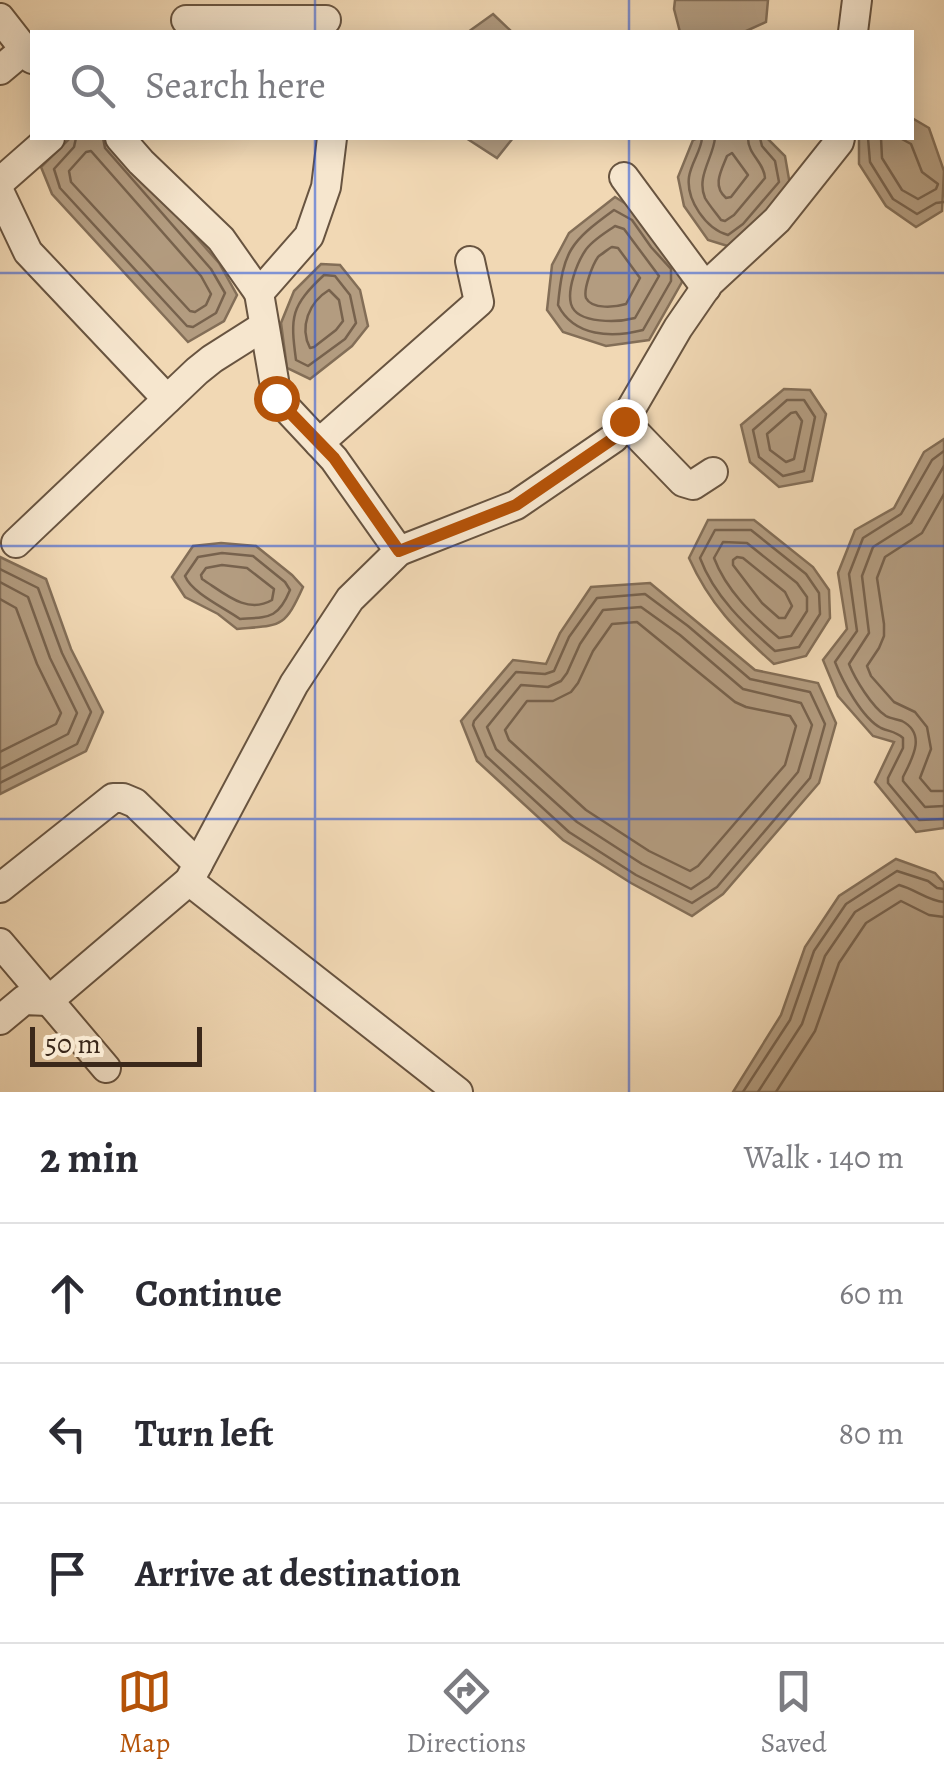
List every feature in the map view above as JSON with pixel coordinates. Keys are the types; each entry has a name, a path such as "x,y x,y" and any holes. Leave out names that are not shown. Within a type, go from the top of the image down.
{"street":[{"path":"853,30 856,0"},
{"path":"0,18 29,54 0,70"},
{"path":"186,20 326,18"},
{"path":"0,182 48,140"},
{"path":"122,140 221,239 259,293 276,398 334,458 399,551"},
{"path":"259,293 309,236 326,186 332,140"},
{"path":"0,1020 24,1000 48,1002 194,872 294,684 350,598 399,551 516,505 614,438 706,288 777,220 840,140"},
{"path":"624,177 706,288"},
{"path":"0,192 28,252 167,399"},
{"path":"319,443 480,302 470,261"},
{"path":"16,543 212,358 264,326"},
{"path":"624,421 683,482 694,485 713,472"},
{"path":"0,888 112,798 134,803 194,872 458,1092"},
{"path":"0,943 106,1068"}],"water":[{"path":"675,0 768,0 766,22 748,30 679,30"},
{"path":"493,14 510,30 471,30"},
{"path":"914,119 929,128 944,171 942,211 916,227 886,206 859,164 859,140 914,140"},
{"path":"68,140 111,140 219,263 237,295 224,321 188,342 52,194 41,167"},
{"path":"469,140 511,140 497,158"},
{"path":"693,140 769,140 785,156 790,185 750,232 731,247 708,240 684,206 678,177"},
{"path":"615,197 639,212 680,263 682,282 649,340 606,346 563,332 547,310 552,265 569,233"},
{"path":"321,264 340,265 360,290 368,326 352,346 310,379 287,368 281,323 294,291"},
{"path":"784,389 810,390 826,414 812,481 779,487 750,462 741,425"},
{"path":"944,439 944,828 916,832 875,782 894,742 873,736 838,696 823,660 847,629 838,573 855,530 894,508 924,452"},
{"path":"708,520 754,520 813,567 829,590 830,618 806,656 774,664 715,603 689,558"},
{"path":"193,546 256,546 303,587 285,618 272,625 237,629 185,597 172,577"},
{"path":"0,557 46,579 71,649 103,712 86,751 0,794"},
{"path":"650,583 755,670 818,683 836,723 819,783 723,894 692,916 563,840 477,761 461,721 513,660 546,664 560,633 591,587"},
{"path":"896,859 935,873 944,883 944,1092 733,1092 781,1015 805,947 839,896"}],"route":[{"path":"276,398 334,458 399,551 516,505 614,438 624,421"}]}
